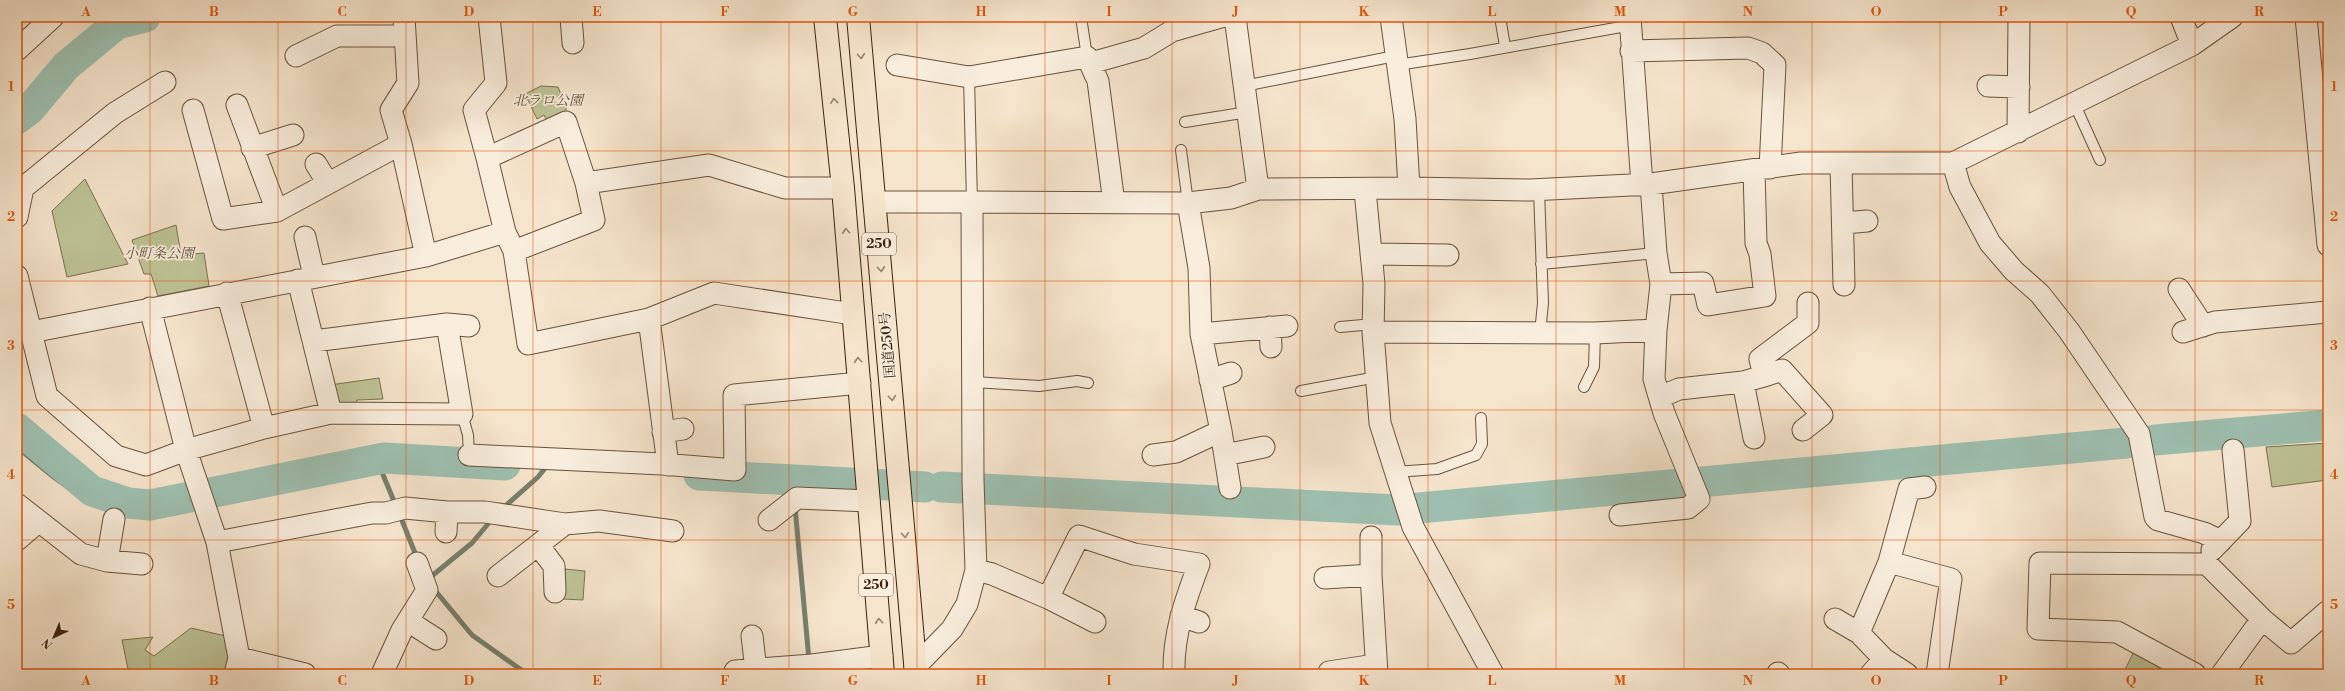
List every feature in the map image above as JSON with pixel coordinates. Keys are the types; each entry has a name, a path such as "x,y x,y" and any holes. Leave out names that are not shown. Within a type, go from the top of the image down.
{"highway":[{"name":"250","path":"825,17 843,188 882,665"},
{"name":"国道250号","path":"858,17 916,670"}],"street":[{"path":"17,50 53,17"},
{"path":"489,17 496,83 474,110 505,232 514,252 528,344 649,319 714,293 853,314"},
{"path":"571,17 573,43"},
{"path":"897,65 969,77 1089,60 1144,48 1172,31 1221,17"},
{"path":"1235,17 1258,189"},
{"path":"1392,17 1396,60 1405,119 1409,188"},
{"path":"2018,132 2019,87 2025,42 2019,17"},
{"path":"2180,17 2192,45"},
{"path":"875,202 1188,203 1231,198 1258,189 1366,190 1409,188 1539,190 1647,184 1801,163 1953,163 2192,45 2232,17"},
{"path":"2306,17 2328,245"},
{"path":"1620,515 1688,508 1699,499 1654,379 1656,330 1661,284 1647,184 1631,51 1629,20"},
{"path":"296,56 336,36 404,27 408,82 391,110 401,144 426,256"},
{"path":"1631,51 1748,48 1762,53 1775,65 1762,169 1756,243 1760,254 1765,296 1708,305 1702,283 1661,284"},
{"path":"1089,60 1098,81 1114,203"},
{"path":"17,216 23,188 115,113 165,82"},
{"path":"1988,86 2019,87"},
{"path":"237,105 277,211"},
{"path":"193,110 223,219 277,211 327,182 401,144"},
{"path":"487,158 566,122 586,183 594,220 514,252"},
{"path":"252,148 293,135"},
{"path":"1953,163 1960,187 1990,243 2014,271 2040,294 2069,331 2139,434 2155,517 2158,520 2204,533 2221,541"},
{"path":"316,164 327,182"},
{"path":"1841,164 1844,223 1844,285"},
{"path":"586,183 709,165 784,188 843,188"},
{"path":"1366,190 1380,423 1403,498 1414,527 1493,674"},
{"path":"916,670 952,629 967,604 976,570 973,480 974,382 972,202"},
{"path":"1188,203 1199,268 1201,334 1221,430 1230,488"},
{"path":"1844,223 1867,221"},
{"path":"31,332 227,293 426,256 505,232"},
{"path":"305,237 306,278 314,341 331,413"},
{"path":"1371,254 1448,255"},
{"path":"17,276 47,396 116,456 146,465 186,450 264,428 331,413 462,414 447,324"},
{"path":"2179,289 2204,326"},
{"path":"227,293 264,428"},
{"path":"1764,376 1760,359 1808,323 1808,303"},
{"path":"150,308 186,450 217,542 237,666 305,674"},
{"path":"2183,332 2215,322 2328,312"},
{"path":"649,319 673,430 668,465"},
{"path":"314,341 447,324 469,326"},
{"path":"1374,328 1540,333 1595,333 1656,330"},
{"path":"1201,334 1276,333"},
{"path":"1660,397 1679,389 1743,382 1782,370 1822,414 1803,430"},
{"path":"1210,380 1231,373"},
{"path":"1743,382 1754,438"},
{"path":"469,455 668,465 735,470 734,395 860,383"},
{"path":"1153,455 1176,452 1221,430"},
{"path":"1224,455 1264,447"},
{"path":"2207,564 2211,551 2240,521 2245,490 2233,450"},
{"path":"1859,633 1889,562 1909,489 1925,487"},
{"path":"769,520 797,498 869,499"},
{"path":"17,504 38,522 81,554 114,568 142,564"},
{"path":"217,542 395,510 447,522 485,512 565,524 599,521 673,531"},
{"path":"114,519 114,568"},
{"path":"17,540 38,522"},
{"path":"498,576 565,524"},
{"path":"1048,598 1079,536 1134,554 1205,566 1190,619 1174,649 1174,674"},
{"path":"1329,672 1376,670 1370,575 1371,537"},
{"path":"538,545 554,566 555,592"},
{"path":"1889,562 1951,579 1937,674"},
{"path":"2195,674 2117,632 2038,629 2040,563 2207,564 2262,619 2291,643 2328,611"},
{"path":"976,570 992,574 1048,598 1095,622"},
{"path":"1325,578 1370,575"},
{"path":"382,674 408,621 422,578"},
{"path":"1835,618 1859,633 1877,667 1907,674"},
{"path":"2222,674 2262,619"},
{"path":"408,621 436,639"},
{"path":"752,636 756,670"},
{"path":"735,671 811,670 882,665"}],"lane":[{"path":"1081,17 1089,60"},
{"path":"1500,17 1505,46"},
{"path":"1244,86 1396,60 1470,54 1505,46 1621,27 1629,20"},
{"path":"969,77 972,202"},
{"path":"2075,104 2100,160"},
{"path":"1185,122 1248,112"},
{"path":"1181,150 1188,203"},
{"path":"1539,190 1543,303 1540,333"},
{"path":"1541,264 1656,253"},
{"path":"1340,327 1374,328"},
{"path":"1584,387 1594,367 1595,333"},
{"path":"1301,391 1377,377"},
{"path":"974,382 1039,386 1077,382 1088,383"},
{"path":"462,414 468,435 469,455"},
{"path":"1395,472 1437,469 1476,455 1482,444 1481,418"}],"green space":[{"name":"北ラロ公園","path":"541,86 558,87 566,107 566,113 547,121 544,115 537,119 525,94"},
{"path":"85,179 128,264 67,277 52,211"},
{"name":"小町条公園","path":"176,225 181,255 204,253 209,286 158,296 151,274 144,274 132,240"},
{"path":"379,378 383,399 357,400 356,404 340,404 333,397 330,385"},
{"path":"2328,443 2328,480 2272,487 2266,447"},
{"path":"565,569 585,571 583,600 563,599"},
{"path":"191,628 230,637 226,674 129,674 122,640 153,637 145,650 154,656"},
{"path":"2135,649 2183,674 2123,674"}],"waterway":[{"path":"17,119 30,109 66,66 117,24 145,17"},
{"path":"2155,440 2328,425"},
{"path":"17,428 92,491 128,503 150,505 384,458 505,465"},
{"path":"942,487 1397,510 2126,443"},
{"path":"17,447 48,473 81,496 99,505 117,511 137,515 158,514 199,504"},
{"path":"503,508 538,477 546,467"},
{"path":"209,501 339,472 381,470 396,506"},
{"path":"699,475 925,487"},
{"path":"792,480 793,495"},
{"path":"795,507 809,660"},
{"path":"399,513 417,558"},
{"path":"429,581 433,575 472,543 493,518"},
{"path":"433,588 472,635 527,674"}],"railway":[{"path":"2328,17 2328,22"}]}
